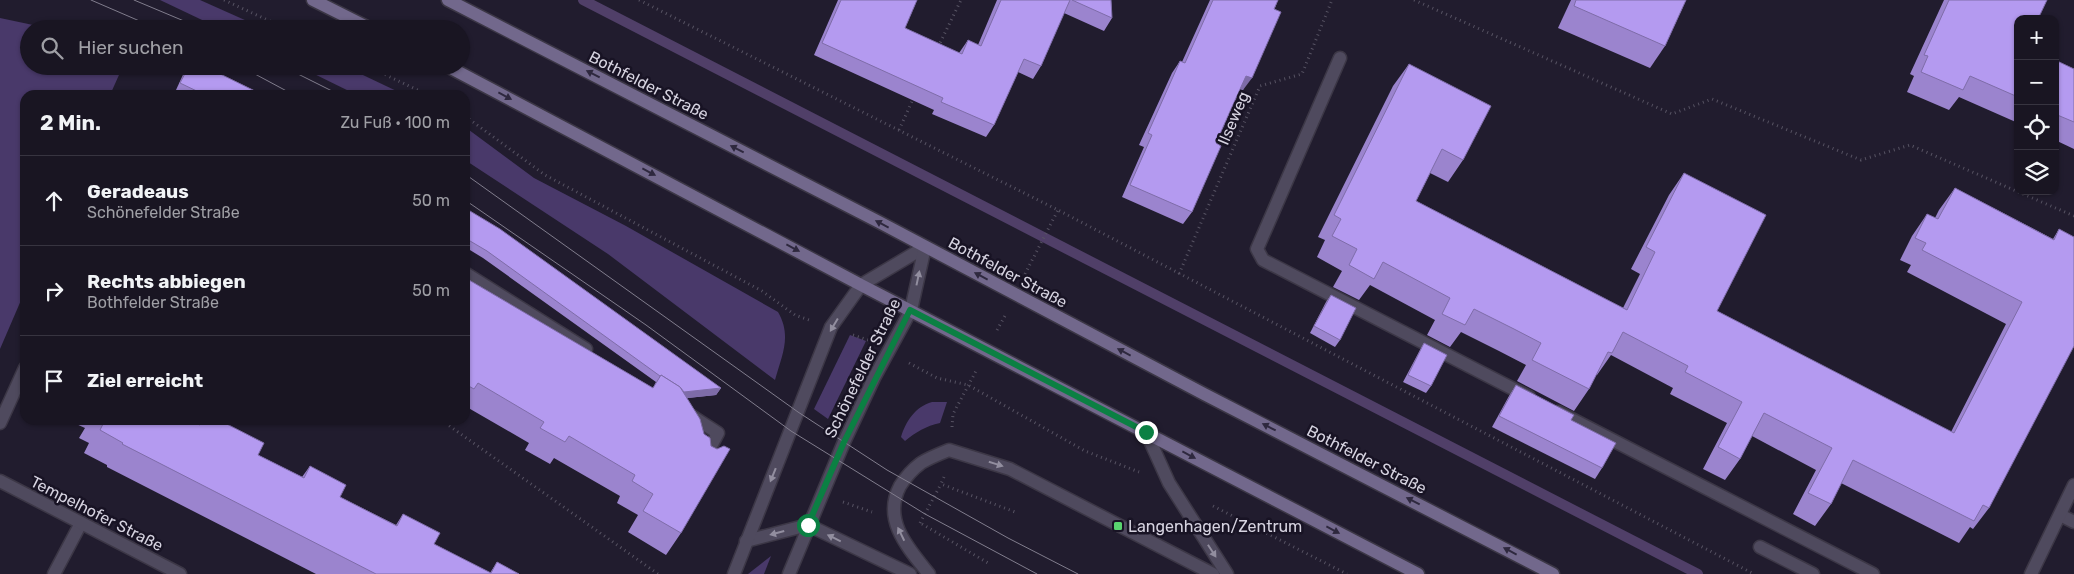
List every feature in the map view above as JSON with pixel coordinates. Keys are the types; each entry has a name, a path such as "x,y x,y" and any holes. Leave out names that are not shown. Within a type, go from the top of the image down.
{"main road":[{"path":"313,0 353,20"},
{"name":"Bothfelder Straße","path":"448,0 1553,574"},
{"path":"464,75 862,285 1418,574"}],"street":[{"path":"1340,58 1257,249 1263,260 1874,574"},
{"name":"Schönefelder Straße","path":"734,574 831,327 862,285 925,247"},
{"name":"Schönefelder Straße","path":"789,574 844,442 910,310 925,247"},
{"path":"470,276 601,359"},
{"path":"0,422 20,379"},
{"path":"676,406 718,433 702,463"},
{"path":"1146,432 1169,483 1227,574"},
{"path":"929,574 908,549 893,517 895,496 904,479 920,464 948,450 1010,469 1213,574"},
{"name":"Tempelhofer Straße","path":"0,481 180,574"},
{"path":"2031,574 2074,485"},
{"path":"2060,516 2074,522"},
{"path":"54,574 81,522"},
{"path":"746,541 808,525 910,574"},
{"path":"1760,547 1813,574"}],"path":[{"path":"224,0 267,20"},
{"path":"639,0 1058,210 1754,574"},
{"path":"935,54 961,0"},
{"name":"Ilseweg","path":"1179,274 1260,86 1302,74 1332,0"},
{"path":"1414,0 1672,114 1712,98 1861,160 1910,145 2074,216"},
{"path":"386,75 417,90"},
{"path":"899,130 916,94"},
{"path":"1027,271 1058,210"},
{"path":"920,523 945,477 953,414 968,385"},
{"path":"448,425 658,574"},
{"path":"942,484 1015,512"},
{"path":"893,517 920,523 988,563"}],"shaded area":[{"path":"160,0 200,0 245,20 202,20"},
{"path":"0,18 20,22 20,75 119,75 112,90 20,90 20,303 0,349"},
{"path":"316,75 363,75 394,90 347,90"},
{"path":"470,131 534,178 626,226 778,312 785,337 783,354 775,380 608,254 470,163"},
{"path":"850,335 866,341 828,419 814,409"},
{"path":"932,402 947,402 940,423 921,430 905,441 901,437 912,415 921,407"},
{"path":"771,556 764,574 748,574"}],"building":[{"path":"841,0 917,0 905,28 962,54 968,40 981,46 1001,0 1070,0 1041,66 1024,59 994,125 941,102 943,98 822,43"},
{"path":"1072,0 1111,0 1112,18"},
{"path":"1213,0 1278,0 1274,9 1281,12 1252,78 1246,76 1231,109 1216,143 1221,146 1192,212 1130,185 1152,135 1148,133 1180,61 1185,63"},
{"path":"1576,0 1686,0 1665,46 1574,6"},
{"path":"1949,0 2047,0 2040,15 2014,15 2014,95 1970,76 1963,90 1921,72 1928,56 1924,55"},
{"path":"2059,62 2074,69 2074,122 2059,116"},
{"path":"1409,64 1491,106 1463,160 1442,149 1416,201 1627,310 1655,252 1646,247 1684,173 1766,215 1717,311 1954,433 2022,302 1922,250 1926,243 1915,238 1927,214 1938,219 1955,188 2054,240 2059,229 2074,237 2074,346 1989,508 1983,505 1974,521 1853,460 1831,504 1808,493 1832,448 1764,413 1740,459 1718,447 1742,402 1685,372 1688,366 1623,332 1612,353 1608,352 1589,389 1532,360 1541,343 1514,329 1474,309 1465,325 1442,314 1450,298 1383,262 1374,279 1349,265 1357,249 1332,236 1341,219 1334,215"},
{"path":"184,75 222,75 253,90 195,90 180,83"},
{"path":"470,211 500,229 721,388 684,392 680,387 661,375 660,377 487,251 470,241"},
{"path":"470,281 653,388 661,375 680,387 700,419 704,434 710,438 711,446 717,449 724,446 730,449 681,533 643,511 653,494 632,481 635,475 569,436 565,442 540,428 544,422 478,383 474,389 470,387"},
{"path":"1331,295 1356,308 1340,340 1314,326"},
{"path":"1424,343 1447,355 1431,386 1408,375"},
{"path":"1516,385 1574,415 1571,420 1616,443 1602,468 1499,416"},
{"path":"102,425 229,425 264,443 258,455 304,478 310,466 346,485 340,497 397,526 403,514 440,533 434,544 491,573 497,562 519,574 376,574 122,444 100,430"}],"waterway":[{"path":"583,0 1698,574"}],"tram line":[{"path":"91,0 137,20"},
{"path":"134,0 182,20"},
{"path":"257,75 285,90"},
{"path":"300,75 330,90"},
{"path":"470,178 798,412 887,470 1008,538 1078,574"},
{"path":"470,203 646,325 791,431 925,514 1037,574"}],"place":[{"name":"Langenhagen/Zentrum","path":"1118,526"}],"route":[{"path":"808,525 874,378 910,310 1146,432"}]}
